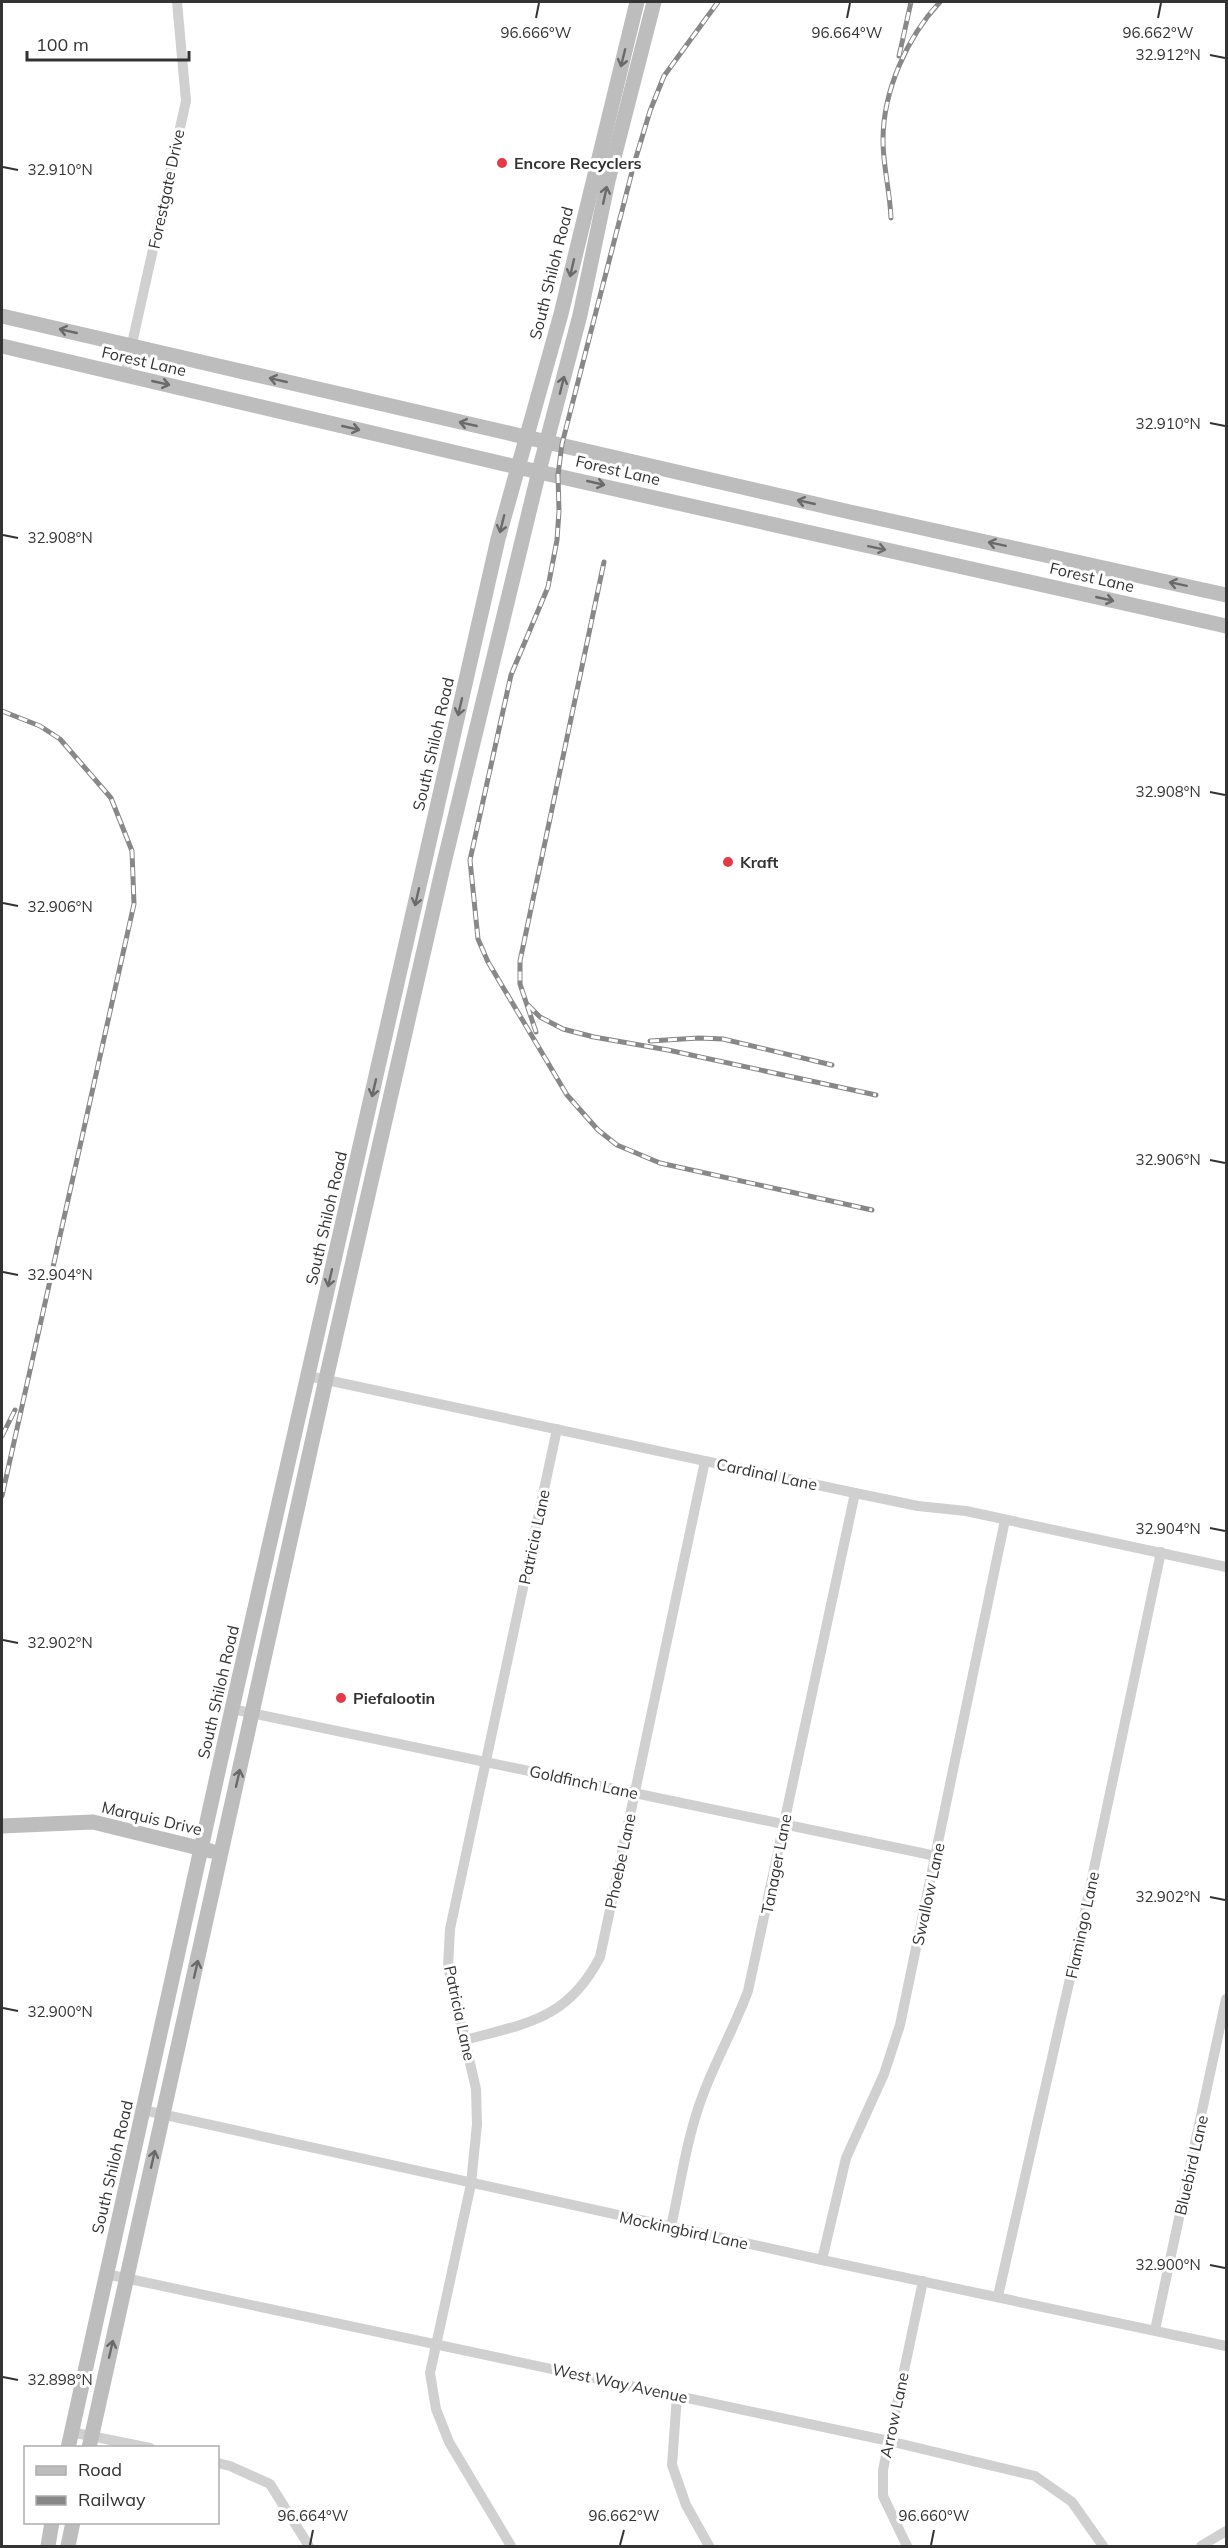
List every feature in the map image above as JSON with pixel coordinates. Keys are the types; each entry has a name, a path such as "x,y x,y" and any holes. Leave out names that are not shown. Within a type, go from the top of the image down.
{"main road":[{"name":"South Shiloh Road","path":"68,2446 232,1709 496,550 525,437 561,314 637,2"},
{"path":"90,2442 326,1379 443,867 539,471 580,315 608,181 654,2"},
{"name":"Forest Lane","path":"2,316 850,512 1227,595"},
{"name":"Forest Lane","path":"2,346 517,467 1227,626"},
{"name":"Marquis Drive","path":"2,1826 93,1822 222,1853"},
{"path":"48,2547 52,2524"},
{"path":"68,2547 73,2524"}],"street":[{"name":"Forestgate Drive","path":"125,375 186,101 177,2"},
{"name":"Cardinal Lane","path":"308,1376 855,1493 918,1506 966,1511 1227,1567"},
{"name":"Patricia Lane","path":"511,2547 449,2442 436,2409 430,2373 471,2184 477,2113 476,2089 455,2007 448,1967 450,1929 557,1429"},
{"name":"Phoebe Lane","path":"465,2040 514,2027 558,2010 579,1992 600,1957 705,1461"},
{"name":"Tanager Lane","path":"671,2227 690,2138 703,2094 735,2028 748,1991 855,1493"},
{"name":"Swallow Lane","path":"822,2260 846,2158 884,2074 900,2025 1005,1520"},
{"name":"Flamingo Lane","path":"998,2296 1081,1930 1161,1552"},
{"name":"Goldfinch Lane","path":"232,1709 936,1856"},
{"name":"Bluebird Lane","path":"1155,2330 1227,1999"},
{"name":"Mockingbird Lane","path":"143,2110 471,2184 1227,2346"},
{"name":"West Way Avenue","path":"106,2274 889,2441 1035,2476 1072,2502 1103,2547"},
{"name":"Arrow Lane","path":"907,2547 883,2496 883,2470 923,2281"},
{"path":"677,2395 672,2465 686,2505 709,2547"},
{"path":"71,2432 90,2442 130,2446"},
{"path":"219,2463 237,2468 270,2484 309,2547"},
{"path":"1201,2547 1227,2531"}],"railway":[{"path":"718,2 664,76 650,111 634,164 562,444 558,475 557,540 548,587 511,675 470,860 478,939 488,962 567,1095 598,1130 617,1145 660,1163 872,1210"},
{"path":"899,56 911,2"},
{"path":"891,218 883,150 887,103 907,48 940,2"},
{"path":"536,1032 520,984 520,961 604,562"},
{"path":"2,711 40,726 60,739 111,798 132,851 134,904 2,1496"},
{"path":"528,1005 540,1017 563,1029 876,1095"},
{"path":"650,1041 723,1039 832,1065"},
{"path":"2,1436 15,1410"}],"place":[{"name":"Encore Recyclers","path":"502,163"},
{"name":"Kraft","path":"728,862"},
{"name":"Piefalootin","path":"341,1698"}]}
